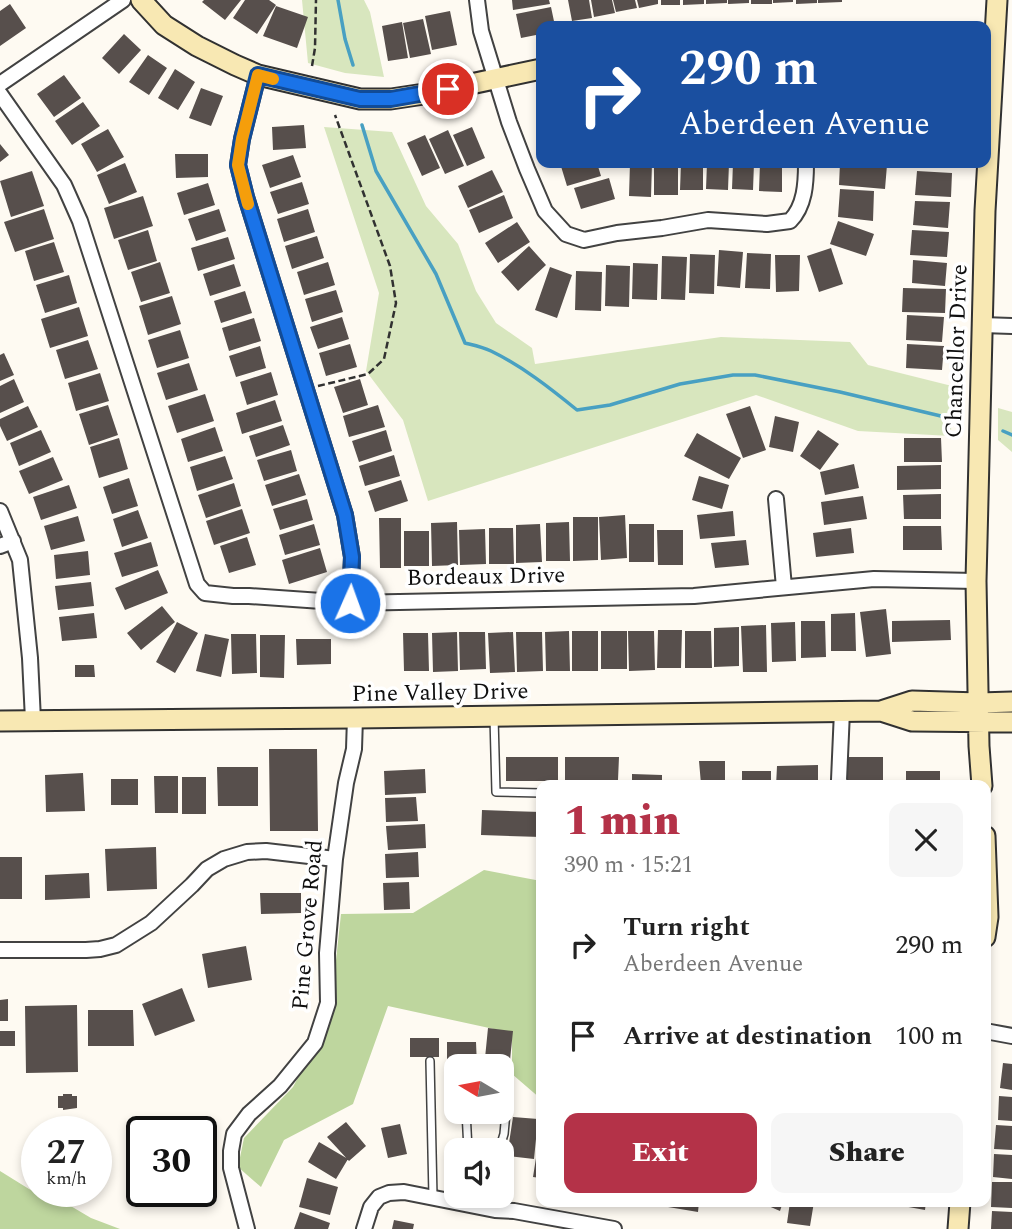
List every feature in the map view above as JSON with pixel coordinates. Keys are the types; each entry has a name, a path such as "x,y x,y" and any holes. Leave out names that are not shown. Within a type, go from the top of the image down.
{"street":[{"path":"0,84 122,0"},
{"path":"141,0 164,25 197,46 258,75 360,99 391,99 424,94 536,70"},
{"path":"477,0 481,30 518,146 545,211 566,234 584,240 708,220 766,224 790,221 800,207 806,168"},
{"name":"Chancellor Drive","path":"991,125 997,0"},
{"path":"258,75 238,165 345,515 352,557 350,603"},
{"name":"Bordeaux Drive","path":"0,94 64,185 80,220 197,584 205,593 350,603 694,596 873,579 975,581"},
{"name":"Chancellor Drive","path":"982,780 975,581 988,168"},
{"path":"982,325 1012,326"},
{"path":"776,499 784,587"},
{"path":"0,511 7,543 20,559 33,720"},
{"name":"Pine Valley Drive","path":"0,721 842,711 881,711 912,721 978,713 1012,702"},
{"path":"839,780 842,711"},
{"name":"Pine Valley Drive","path":"978,713 1012,722"},
{"name":"Pine Grove Road","path":"247,1229 231,1168 234,1134 249,1114 280,1086 315,1043 328,1003 327,953 335,859 354,749 355,718"},
{"path":"0,950 86,950 116,945 151,923 207,869 224,859 247,852 335,859"},
{"path":"991,1032 1012,1036"},
{"path":"364,1229 371,1207 379,1197 389,1193 404,1192 444,1199"},
{"path":"958,1229 960,1207"},
{"path":"511,1208 614,1229"}],"lane":[{"path":"494,716 496,792 536,793"},
{"path":"430,1061 433,1198"}],"path":[{"path":"312,66 316,0"},
{"path":"305,390 369,374 384,359 397,303 390,266 335,115"}],"green space":[{"path":"302,0 364,0 370,12 384,77 345,73 308,63"},
{"path":"324,127 392,132 426,206 458,244 476,291 496,323 532,348 535,364 721,337 850,342 868,365 952,386 951,436 858,431 756,395 428,501 403,420 366,371 379,293"},
{"path":"998,408 1012,412 1012,452 998,440"},
{"path":"484,870 536,880 536,1095 514,1076 512,1033 388,1006 353,1104 284,1140 261,1187 238,1167 244,1138 293,1087 330,1016 341,914 413,913"},
{"path":"0,1171 21,1184 21,1207 72,1207 91,1218 120,1229 0,1229"}],"building":[{"path":"241,0 225,20 202,2"},
{"path":"245,0 269,0 276,5 257,34 233,18"},
{"path":"512,0 549,0 550,4 513,10"},
{"path":"568,0 589,0 592,18 572,21"},
{"path":"591,0 612,0 615,13 594,17"},
{"path":"613,0 635,0 637,8 616,12"},
{"path":"637,0 658,0 658,4 639,8"},
{"path":"661,0 680,0 680,5 661,5"},
{"path":"683,0 704,0 704,4 683,5"},
{"path":"706,0 727,0 727,3 706,4"},
{"path":"728,0 749,0 749,3 728,4"},
{"path":"751,0 772,0 772,4 751,4"},
{"path":"773,0 793,0 793,2 773,3"},
{"path":"796,0 817,0 817,3 796,4"},
{"path":"818,0 842,0 842,2 818,3"},
{"path":"10,4 26,28 0,46 0,11"},
{"path":"276,6 308,17 297,48 263,36"},
{"path":"551,7 554,21 536,21 536,35 521,38 516,14"},
{"path":"450,11 457,45 432,50 425,16"},
{"path":"423,19 431,54 410,58 403,23"},
{"path":"402,22 408,58 388,61 382,26"},
{"path":"124,34 141,50 119,74 102,58"},
{"path":"148,55 167,68 149,95 129,82"},
{"path":"175,69 195,82 178,110 158,98"},
{"path":"64,75 81,98 54,117 37,94"},
{"path":"201,88 223,96 211,126 189,118"},
{"path":"83,102 100,126 72,145 55,121"},
{"path":"304,125 306,148 273,150 272,127"},
{"path":"472,127 485,158 467,166 453,135"},
{"path":"108,129 124,157 97,172 81,144"},
{"path":"448,130 464,166 445,174 429,139"},
{"path":"425,135 440,168 422,176 407,143"},
{"path":"0,144 9,155 0,162"},
{"path":"175,154 208,154 208,177 176,178"},
{"path":"293,155 301,177 270,188 262,165"},
{"path":"125,163 137,192 109,204 97,175"},
{"path":"562,168 599,168 601,176 567,186"},
{"path":"630,168 652,168 651,197 629,196"},
{"path":"654,168 678,168 678,195 654,195"},
{"path":"681,168 703,168 703,190 680,190"},
{"path":"707,168 729,168 728,190 706,189"},
{"path":"733,168 754,168 753,190 732,189"},
{"path":"760,168 782,168 782,192 759,191"},
{"path":"840,168 887,168 885,189 839,185"},
{"path":"492,170 503,192 468,208 458,186"},
{"path":"32,171 44,206 11,217 0,181"},
{"path":"917,171 952,173 951,197 915,195"},
{"path":"609,178 615,199 581,209 574,188"},
{"path":"302,182 309,204 278,214 270,192"},
{"path":"208,183 215,205 184,215 177,193"},
{"path":"840,189 874,191 873,221 838,217"},
{"path":"504,195 513,218 479,233 469,210"},
{"path":"143,196 153,226 114,239 104,208"},
{"path":"915,201 950,202 948,228 913,225"},
{"path":"44,209 54,239 15,252 4,222"},
{"path":"219,209 226,231 196,241 188,219"},
{"path":"308,209 315,232 284,242 277,219"},
{"path":"838,221 874,234 866,256 830,244"},
{"path":"517,222 530,242 498,263 485,243"},
{"path":"148,230 157,261 128,270 118,240"},
{"path":"912,230 949,232 947,257 910,255"},
{"path":"317,236 324,258 292,269 285,246"},
{"path":"228,237 235,259 198,271 191,248"},
{"path":"54,242 64,272 34,281 25,251"},
{"path":"529,246 546,265 518,291 501,272"},
{"path":"831,248 843,284 819,292 807,256"},
{"path":"719,250 743,252 740,288 717,286"},
{"path":"747,253 771,254 770,289 745,288"},
{"path":"690,254 715,255 714,294 689,293"},
{"path":"775,255 800,255 799,291 776,292"},
{"path":"662,256 687,257 685,300 661,299"},
{"path":"913,260 947,263 945,286 912,283"},
{"path":"160,262 170,293 141,302 131,272"},
{"path":"328,262 335,285 304,295 297,272"},
{"path":"633,263 658,264 657,300 632,299"},
{"path":"234,264 241,286 210,296 203,274"},
{"path":"606,265 630,266 629,307 605,306"},
{"path":"550,267 572,275 557,318 535,310"},
{"path":"576,271 602,272 601,311 575,310"},
{"path":"69,275 77,303 45,313 36,285"},
{"path":"903,288 946,289 945,313 902,312"},
{"path":"336,290 343,312 312,322 305,299"},
{"path":"245,291 252,313 221,323 214,301"},
{"path":"172,296 181,324 148,335 139,306"},
{"path":"79,307 88,336 50,348 41,319"},
{"path":"907,315 944,317 942,342 906,340"},
{"path":"342,317 349,339 318,349 310,327"},
{"path":"254,318 261,341 229,351 222,328"},
{"path":"180,330 189,358 157,368 148,340"},
{"path":"88,340 98,369 65,379 56,350"},
{"path":"350,344 357,367 326,376 319,353"},
{"path":"907,344 944,346 942,370 906,368"},
{"path":"260,346 266,368 236,377 229,356"},
{"path":"4,353 14,375 0,381 0,355"},
{"path":"189,363 198,390 166,400 157,373"},
{"path":"271,372 278,395 247,405 240,382"},
{"path":"100,373 109,401 76,411 68,383"},
{"path":"14,379 24,402 0,413 0,386"},
{"path":"360,379 368,405 343,413 334,387"},
{"path":"205,394 214,421 177,433 168,406"},
{"path":"275,400 282,421 242,434 236,413"},
{"path":"108,405 118,435 89,445 79,414"},
{"path":"378,405 385,427 349,437 343,416"},
{"path":"28,406 38,427 7,441 0,426 0,419"},
{"path":"750,406 766,450 743,458 726,414"},
{"path":"775,416 799,422 793,452 769,447"},
{"path":"283,425 290,445 256,457 249,436"},
{"path":"215,427 223,451 188,462 181,439"},
{"path":"41,430 51,452 19,466 10,443"},
{"path":"386,430 392,451 359,462 352,441"},
{"path":"818,430 839,444 820,470 800,456"},
{"path":"697,433 741,458 729,479 684,456"},
{"path":"119,438 128,469 99,478 90,447"},
{"path":"904,438 941,438 942,462 904,462"},
{"path":"291,450 297,471 264,481 257,460"},
{"path":"394,455 400,476 365,486 359,466"},
{"path":"225,456 233,479 197,491 190,467"},
{"path":"53,457 63,480 29,494 19,471"},
{"path":"854,464 859,488 825,495 820,472"},
{"path":"941,465 941,489 897,490 897,466"},
{"path":"299,474 306,495 272,506 265,485"},
{"path":"699,476 729,485 722,509 692,500"},
{"path":"129,478 138,506 112,514 103,487"},
{"path":"401,480 408,501 375,512 368,491"},
{"path":"234,483 241,506 206,518 198,495"},
{"path":"69,485 77,508 41,520 33,497"},
{"path":"941,494 941,519 904,519 903,495"},
{"path":"863,496 867,519 824,525 821,502"},
{"path":"307,499 313,520 280,530 273,509"},
{"path":"242,509 250,533 214,545 206,521"},
{"path":"138,510 148,538 122,547 113,519"},
{"path":"733,511 735,536 700,539 697,515"},
{"path":"625,515 627,558 601,560 599,517"},
{"path":"78,516 85,541 51,550 44,526"},
{"path":"573,517 598,517 598,560 573,561"},
{"path":"379,518 401,518 401,568 380,568"},
{"path":"457,522 458,565 432,566 431,523"},
{"path":"569,522 570,561 546,561 546,523"},
{"path":"314,524 320,545 285,555 279,535"},
{"path":"540,524 542,562 516,563 516,525"},
{"path":"629,524 654,524 654,562 629,562"},
{"path":"903,526 941,526 942,550 903,550"},
{"path":"489,528 513,528 514,564 489,564"},
{"path":"851,528 854,553 816,557 813,533"},
{"path":"485,529 486,564 460,565 459,530"},
{"path":"657,530 683,530 683,565 658,565"},
{"path":"404,531 429,531 429,566 404,566"},
{"path":"247,537 256,565 229,573 220,546"},
{"path":"746,540 749,565 715,568 711,543"},
{"path":"151,542 158,566 122,577 114,553"},
{"path":"320,548 327,572 289,584 282,560"},
{"path":"88,551 90,575 56,579 54,555"},
{"path":"158,570 168,593 125,610 115,588"},
{"path":"91,582 94,606 58,610 55,586"},
{"path":"162,606 175,622 141,650 127,633"},
{"path":"886,609 891,654 866,657 860,612"},
{"path":"94,613 97,638 62,641 59,617"},
{"path":"855,613 856,651 831,651 831,614"},
{"path":"950,620 951,640 892,642 892,621"},
{"path":"801,621 825,621 826,657 801,658"},
{"path":"177,622 198,633 175,673 156,662"},
{"path":"795,622 796,661 772,662 771,623"},
{"path":"766,625 767,672 743,672 741,626"},
{"path":"739,627 739,666 714,667 714,628"},
{"path":"658,630 682,630 681,668 657,668"},
{"path":"569,631 570,671 546,671 545,632"},
{"path":"572,631 598,631 598,671 572,671"},
{"path":"601,631 627,631 627,669 601,669"},
{"path":"628,631 654,631 655,670 629,671"},
{"path":"685,631 711,631 712,668 685,668"},
{"path":"457,632 458,671 433,672 432,633"},
{"path":"459,632 485,632 486,669 460,670"},
{"path":"513,632 515,672 490,673 488,633"},
{"path":"516,632 542,632 543,671 517,672"},
{"path":"403,633 428,633 429,671 404,671"},
{"path":"205,634 229,639 221,677 196,671"},
{"path":"231,634 256,634 257,673 232,674"},
{"path":"260,635 285,635 284,678 260,677"},
{"path":"296,639 331,639 331,664 297,665"},
{"path":"75,665 94,665 95,677 75,677"},
{"path":"269,749 317,749 318,831 270,831"},
{"path":"506,757 558,757 558,780 506,781"},
{"path":"565,757 619,757 618,780 565,780"},
{"path":"844,757 883,757 883,780 845,780"},
{"path":"699,761 725,761 725,780 701,780"},
{"path":"818,765 818,780 776,780 777,766"},
{"path":"217,767 258,767 258,806 218,806"},
{"path":"425,769 426,793 385,795 384,771"},
{"path":"742,771 771,771 771,780 742,780"},
{"path":"906,771 940,771 940,780 906,780"},
{"path":"83,773 85,811 46,812 45,775"},
{"path":"632,774 662,775 662,780 632,780"},
{"path":"154,776 178,776 178,813 155,813"},
{"path":"182,777 206,777 206,814 182,814"},
{"path":"111,779 138,779 138,805 111,805"},
{"path":"416,797 418,821 386,822 385,798"},
{"path":"482,810 536,812 536,837 481,835"},
{"path":"425,824 426,848 388,850 386,826"},
{"path":"156,847 157,889 107,891 105,849"},
{"path":"418,852 419,877 386,878 385,854"},
{"path":"0,857 22,857 22,899 0,899"},
{"path":"89,873 90,898 45,900 45,875"},
{"path":"409,882 410,909 384,910 383,883"},
{"path":"260,893 301,893 301,913 261,914"},
{"path":"246,946 252,980 208,988 202,954"},
{"path":"182,988 195,1021 155,1036 142,1004"},
{"path":"8,999 8,1021 0,1021 0,1000"},
{"path":"77,1005 78,1072 26,1073 25,1006"},
{"path":"88,1010 133,1010 134,1046 88,1046"},
{"path":"488,1028 513,1031 511,1054 485,1054"},
{"path":"0,1031 15,1031 15,1046 0,1046"},
{"path":"410,1038 439,1038 439,1057 410,1057"},
{"path":"447,1042 476,1042 476,1054 447,1054"},
{"path":"1003,1063 1012,1064 1012,1090 1000,1088"},
{"path":"58,1096 77,1096 77,1108 58,1108"},
{"path":"999,1096 1012,1097 1012,1121 998,1120"},
{"path":"514,1117 536,1119 534,1159 514,1157 514,1138 510,1138"},
{"path":"346,1122 366,1146 349,1161 327,1137"},
{"path":"400,1124 407,1154 388,1158 381,1128"},
{"path":"996,1125 1012,1126 1012,1150 994,1149"},
{"path":"319,1142 348,1159 336,1179 308,1162"},
{"path":"994,1154 1012,1155 1012,1179 993,1177"},
{"path":"307,1178 338,1187 330,1215 299,1207"},
{"path":"992,1182 1012,1182 1012,1208 991,1207"},
{"path":"668,1207 698,1207 698,1212"},
{"path":"789,1207 813,1207 810,1226 787,1223"},
{"path":"992,1211 1012,1212 1012,1229 991,1229"},
{"path":"300,1212 330,1223 328,1229 294,1229"},
{"path":"394,1220 414,1224 413,1229 392,1229"}],"waterway":[{"path":"338,0 353,65"},
{"path":"362,125 376,171 436,274 465,343 488,350 514,363 577,410 610,405 680,384 733,375 755,375 945,417"},
{"path":"1003,431 1012,435"}],"slow traffic":[{"path":"248,204 238,165 242,139 258,75 273,79"}],"route":[{"path":"350,603 352,557 345,515 246,197 238,165 242,139 258,75 360,99 391,99 448,89"}]}
